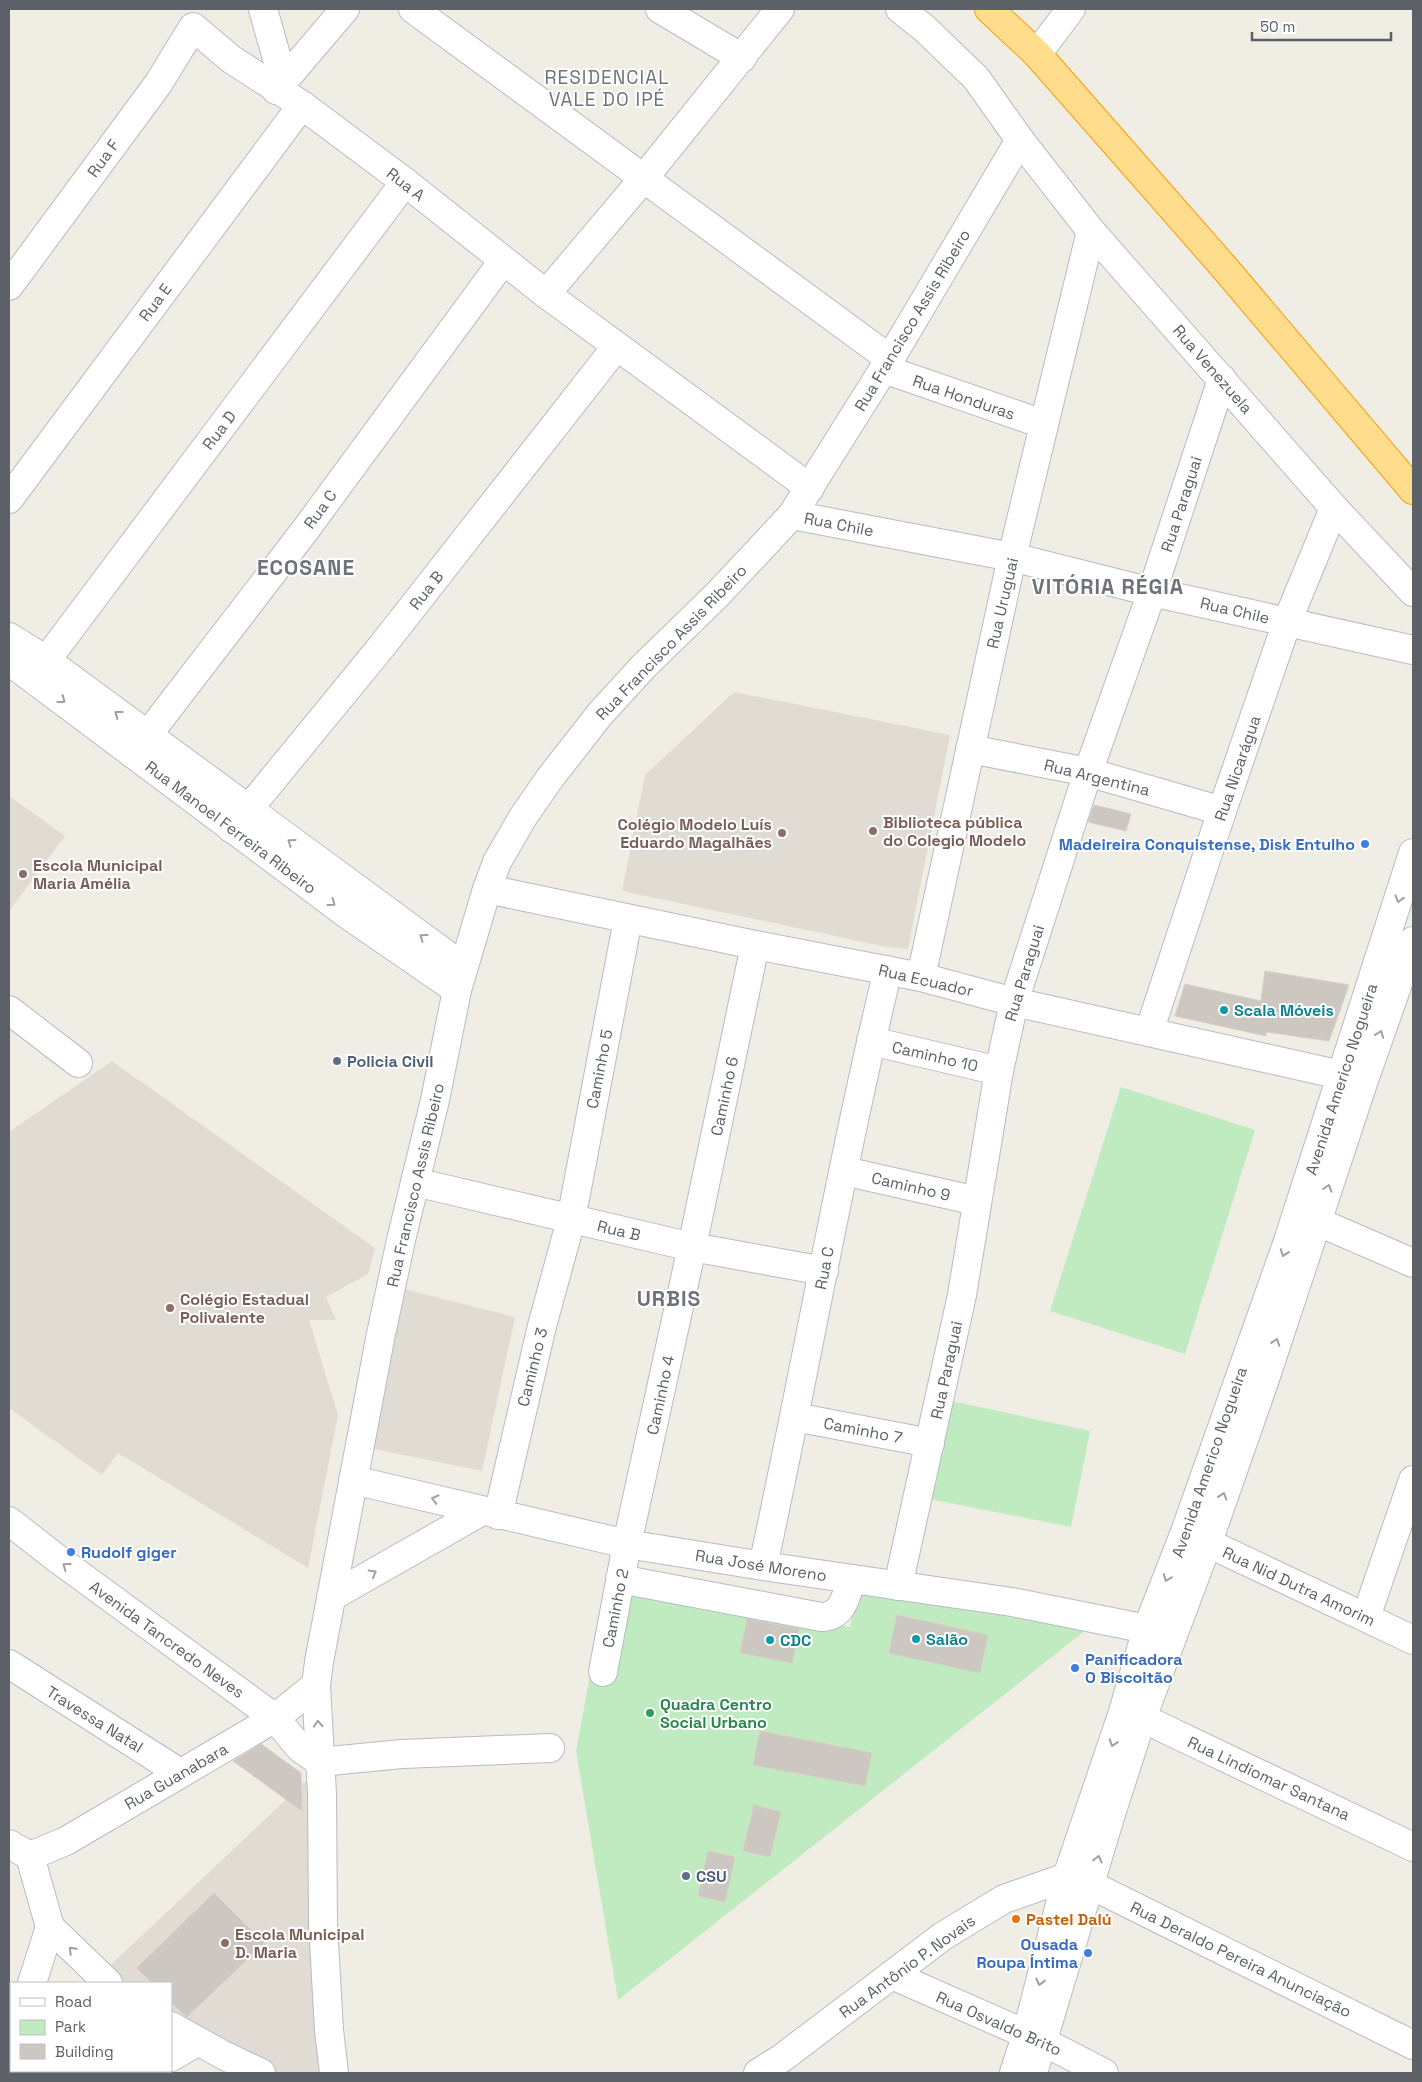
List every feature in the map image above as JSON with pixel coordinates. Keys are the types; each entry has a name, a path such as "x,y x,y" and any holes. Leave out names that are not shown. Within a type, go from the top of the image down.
{"highway":[{"path":"989,9 1037,54 1224,266 1413,490"}],"street":[{"path":"263,9 279,85"},
{"path":"279,85 345,9"},
{"name":"Rua Honduras","path":"413,9 644,178 887,364 1043,424"},
{"path":"660,9 742,58"},
{"path":"546,294 644,178 780,9"},
{"name":"Rua Venezuela","path":"900,9 931,34 976,78 1020,140 1091,231 1334,508 1413,592"},
{"path":"1037,54 1071,9"},
{"name":"Rua A","path":"193,27 232,59 279,85 302,106 405,182 503,261 617,346"},
{"name":"Rua F","path":"9,286 158,84 193,27"},
{"name":"Rua E","path":"9,499 302,106"},
{"name":"Rua Francisco Assis Ribeiro","path":"334,2073 329,2030 323,1924 320,1762 316,1685 322,1638 386,1312 435,1100 459,978 486,889 497,862 524,817 550,778 600,714 644,666 717,595 792,515 887,364 1020,140"},
{"name":"Rua D","path":"39,669 405,182"},
{"name":"Rua Uruguai","path":"921,977 1012,558 1091,231"},
{"name":"Rua C","path":"140,744 306,529 503,261"},
{"name":"Rua Chile","path":"617,346 810,488"},
{"name":"Rua B","path":"239,819 382,646 617,346"},
{"name":"Rua Paraguai","path":"898,1586 962,1295 999,1071 1014,1002 1088,772 1152,592 1222,379"},
{"name":"Rua Nicarágua","path":"1149,1032 1287,622 1334,508"},
{"name":"Rua Chile","path":"792,515 1012,558 1152,592 1413,650"},
{"name":"Rua Manoel Ferreira Ribeiro","path":"11,648 239,819 348,915 459,978"},
{"name":"Rua Argentina","path":"970,749 1088,772 1222,811"},
{"name":"Avenida Americo Nogueira","path":"1034,2073 1035,2039 1079,1881 1111,1814 1133,1715 1159,1633 1196,1537 1287,1244 1307,1217 1353,1077 1413,853"},
{"name":"Rua Ecuador","path":"486,889 755,945 921,977 1014,1002 1353,1077"},
{"name":"Caminho 5","path":"571,1220 628,919"},
{"name":"Avenida Americo Nogueira","path":"1353,1077 1413,940"},
{"name":"Caminho 6","path":"692,1247 755,945"},
{"name":"Rua C","path":"763,1566 871,1041 888,970"},
{"path":"9,1010 78,1063"},
{"name":"Caminho 10","path":"871,1041 999,1071"},
{"name":"Caminho 9","path":"844,1170 977,1201"},
{"name":"Rua B","path":"416,1182 692,1247 824,1271"},
{"path":"1307,1217 1413,1263"},
{"name":"Caminho 3","path":"490,1513 571,1220"},
{"name":"Caminho 4","path":"627,1544 692,1247"},
{"name":"Caminho 7","path":"795,1416 930,1444"},
{"name":"Rua José Moreno","path":"353,1480 627,1544 1012,1602 1159,1633"},
{"path":"1366,1617 1413,1480"},
{"path":"331,1597 490,1513"},
{"name":"Avenida Tancredo Neves","path":"9,1522 275,1718 300,1748 320,1762"},
{"name":"Rua Nid Dutra Amorim","path":"1196,1537 1413,1640"},
{"name":"Caminho 2","path":"603,1672 627,1544"},
{"path":"620,1579 821,1617 832,1616 838,1612 852,1579"},
{"name":"Travessa Natal","path":"9,1664 180,1773"},
{"name":"Rua Guanabara","path":"19,1850 66,1841 275,1718 316,1685"},
{"name":"Rua Lindiomar Santana","path":"1133,1715 1413,1847"},
{"path":"320,1762 402,1754 550,1748"},
{"path":"19,1850 37,1876 50,1927 107,1982"},
{"name":"Rua Antônio P. Novais","path":"758,2073 789,2066 892,1975 943,1936 1004,1899 1079,1881"},
{"name":"Rua Deraldo Pereira Anunciação","path":"1079,1881 1413,2045"},
{"path":"32,1982 50,1927"},
{"name":"Rua Osvaldo Brito","path":"892,1975 1035,2039 1104,2073"},
{"path":"172,2027 197,2042 261,2073"},
{"name":"Avenida Americo Nogueira","path":"1014,2073 1035,2039"},
{"path":"172,2056 197,2042"}],"shaded area":[{"name":"Colégio Modelo Luís Eduardo Magalhães","path":"734,692 950,735 908,949 887,947 622,891 645,775"},
{"name":"Escola Municipal Maria Amélia","path":"9,796 65,836 9,911"},
{"name":"Colégio Estadual Polivalente","path":"112,1061 375,1248 368,1274 326,1297 336,1320 309,1320 338,1415 308,1568 118,1453 102,1475 9,1408 9,1132"},
{"path":"396,1287 515,1317 482,1471 365,1447"},
{"name":"Escola Municipal D. Maria","path":"310,1777 323,2073 275,2073 213,2044 172,2020 172,1982 116,1982 102,1973"}],"green space":[{"path":"1121,1087 1255,1130 1185,1354 1050,1311"},
{"path":"943,1399 1090,1431 1071,1527 920,1497"},
{"name":"CSU","path":"861,1572 1096,1622 618,2000 576,1751 607,1584 850,1627"}],"building":[{"path":"1094,805 1131,814 1126,831 1088,822"},
{"path":"1265,971 1349,985 1329,1041 1266,1032 1266,1036 1175,1016 1185,984 1261,1001"},
{"path":"897,1615 988,1635 980,1673 889,1653"},
{"name":"CDC","path":"747,1619 799,1629 792,1663 740,1653"},
{"path":"760,1731 872,1753 865,1786 753,1765"},
{"path":"261,1744 301,1773 302,1811 233,1761"},
{"path":"754,1805 781,1812 770,1857 743,1851"},
{"path":"708,1851 735,1857 725,1902 698,1896"},
{"path":"214,1893 264,1943 187,2017 172,2004 172,1982 151,1982 137,1968"}],"place":[{"name":"Biblioteca pública do Colegio Modelo","path":"873,831"},
{"name":"Colégio Modelo Luís Eduardo Magalhães","path":"782,833"},
{"name":"Madeireira Conquistense, Disk Entulho","path":"1365,844"},
{"name":"Escola Municipal Maria Amélia","path":"23,874"},
{"name":"Scala Móveis","path":"1224,1010"},
{"name":"Policia Civil","path":"337,1061"},
{"name":"Colégio Estadual Polivalente","path":"170,1308"},
{"name":"Rudolf giger","path":"71,1552"},
{"name":"Salão","path":"916,1639"},
{"name":"CDC","path":"770,1640"},
{"name":"Panificadora O Biscoitão","path":"1075,1668"},
{"name":"Quadra Centro Social Urbano","path":"650,1713"},
{"name":"CSU","path":"686,1876"},
{"name":"Pastel Dalú","path":"1016,1919"},
{"name":"Escola Municipal D. Maria","path":"225,1943"},
{"name":"Ousada Roupa Íntima","path":"1088,1953"}],"district":[{"name":"RESIDENCIAL VALE DO IPÉ","path":"607,88"},
{"name":"ECOSANE","path":"306,568"},
{"name":"VITÓRIA RÉGIA","path":"1108,587"},
{"name":"URBIS","path":"669,1299"}]}
